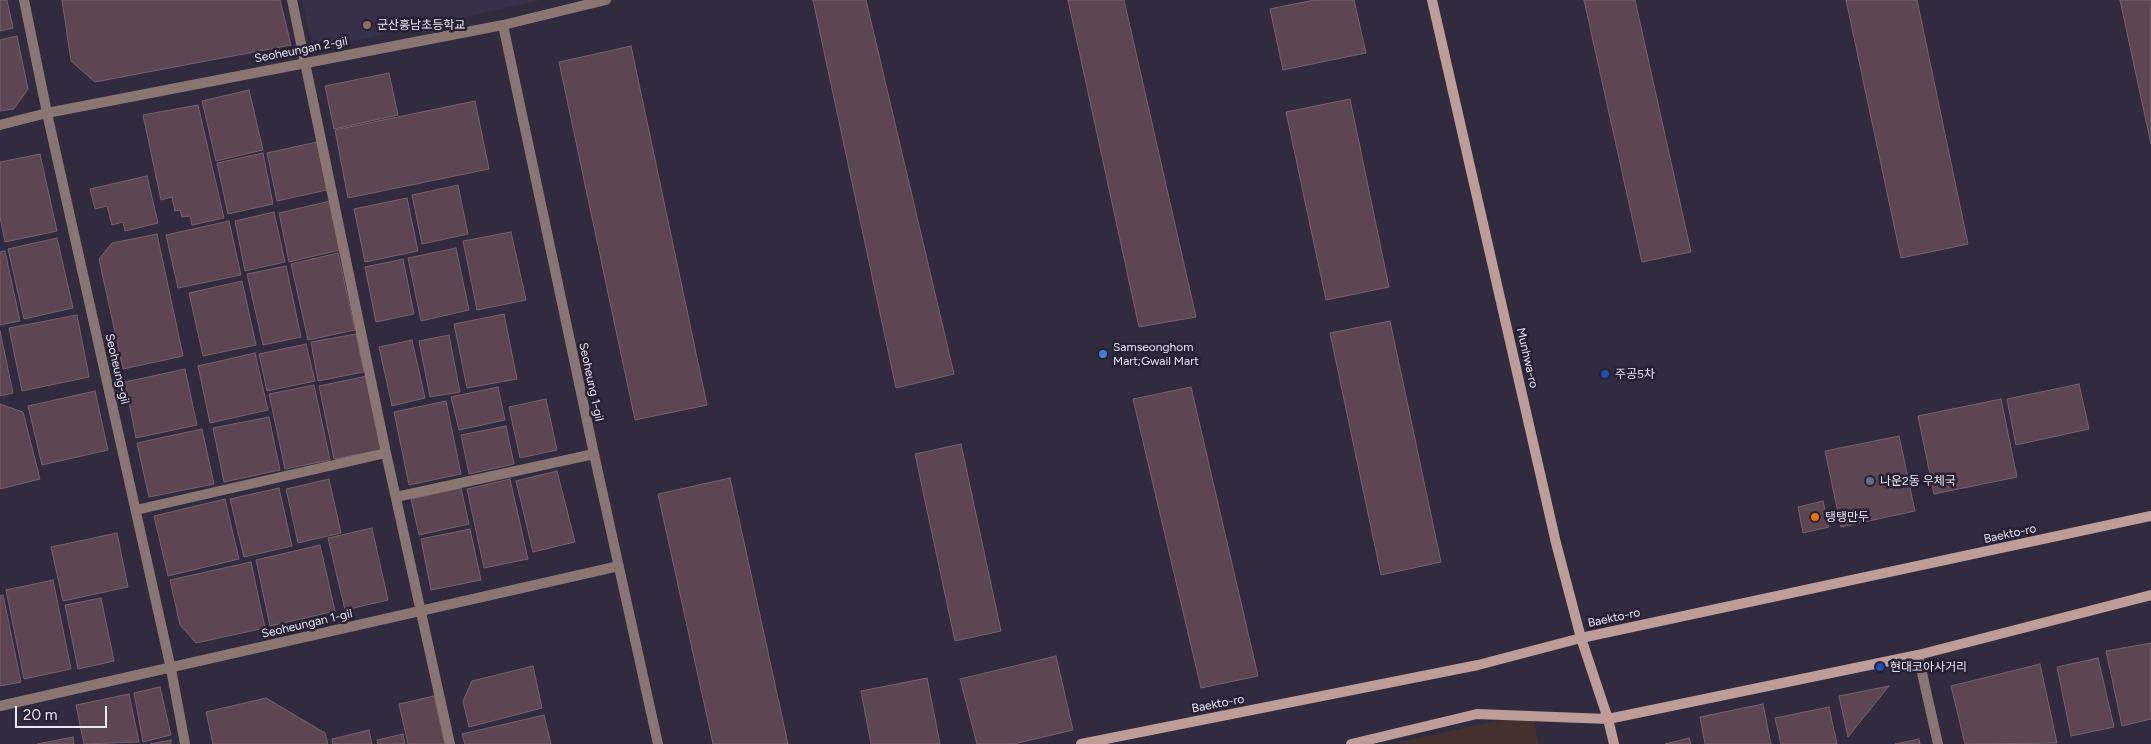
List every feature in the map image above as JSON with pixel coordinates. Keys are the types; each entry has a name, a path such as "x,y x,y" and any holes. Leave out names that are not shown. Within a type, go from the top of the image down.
{"street":[{"name":"Seoheung-gil","path":"24,0 47,113 171,668 185,744"},
{"path":"292,0 386,453 450,744"},
{"name":"Seoheungan 2-gil","path":"0,125 47,113 503,25 606,0"},
{"name":"Munhwa-ro","path":"1432,0 1556,543 1581,638 1608,719 1614,744"},
{"name":"Seoheung 1-gil","path":"503,25 658,744"},
{"path":"136,510 386,453"},
{"path":"396,497 594,454"},
{"name":"Baekto-ro","path":"1081,744 1478,665 1581,638 2151,516"},
{"name":"Seoheungan 1-gil","path":"0,706 619,566"},
{"path":"1351,744 1477,714 1608,719 1918,655 2151,596"},
{"path":"1918,655 1938,744"}],"shaded area":[{"name":"군산흥남초등학교","path":"302,0 542,0 313,50"},
{"path":"1532,713 1539,744 1391,744"}],"building":[{"path":"0,0 7,0 13,28 0,31"},
{"path":"62,0 280,0 291,45 95,82 71,61"},
{"path":"813,0 866,0 954,374 896,388"},
{"path":"1068,0 1124,0 1196,317 1139,327"},
{"path":"1314,0 1354,0 1366,53 1283,70 1270,9"},
{"path":"1584,0 1635,0 1691,252 1642,262"},
{"path":"1846,0 1917,0 1968,244 1901,258"},
{"path":"2120,0 2151,0 2151,144"},
{"path":"17,36 28,89 14,109 0,111 0,40"},
{"path":"631,46 707,405 635,420 559,62"},
{"path":"389,73 398,115 334,129 325,86"},
{"path":"249,90 263,150 216,161 202,101"},
{"path":"1350,99 1389,287 1326,300 1286,112"},
{"path":"475,101 489,169 348,198 335,130"},
{"path":"198,105 224,218 192,225 190,216 182,217 180,210 175,211 172,197 161,200 143,115"},
{"path":"317,142 327,190 277,201 267,153"},
{"path":"263,153 273,204 228,214 217,163"},
{"path":"40,154 57,231 5,242 0,217 0,162"},
{"path":"147,176 158,223 125,231 123,222 112,225 107,206 95,209 90,189"},
{"path":"458,185 468,234 422,244 412,195"},
{"path":"407,198 418,251 365,262 354,209"},
{"path":"330,201 340,250 289,262 279,213"},
{"path":"274,212 285,262 245,271 235,221"},
{"path":"229,221 241,275 178,288 166,235"},
{"path":"511,232 526,300 477,310 463,241"},
{"path":"157,234 183,356 123,369 99,259 112,243"},
{"path":"57,238 73,308 24,319 8,249"},
{"path":"456,248 469,310 421,321 408,258"},
{"path":"5,251 20,321 0,325 0,252"},
{"path":"338,253 355,330 308,340 291,264"},
{"path":"403,259 414,314 376,322 365,267"},
{"path":"286,266 301,337 263,345 247,274"},
{"path":"242,281 256,345 203,356 189,293"},
{"path":"504,314 517,379 467,388 454,324"},
{"path":"77,315 89,377 22,391 9,328"},
{"path":"1390,321 1441,562 1381,575 1330,333"},
{"path":"0,331 13,393 0,396"},
{"path":"356,334 364,372 318,381 311,342"},
{"path":"449,335 460,392 430,397 419,341"},
{"path":"412,340 425,398 392,406 379,347"},
{"path":"306,344 315,381 267,391 259,354"},
{"path":"255,353 268,410 210,423 198,366"},
{"path":"185,369 197,425 136,438 125,382"},
{"path":"367,376 382,450 334,459 319,386"},
{"path":"2079,384 2089,429 2016,445 2007,399"},
{"path":"314,385 330,460 285,469 269,394"},
{"path":"498,387 505,420 459,430 451,397"},
{"path":"1191,387 1258,676 1201,688 1133,399"},
{"path":"95,391 108,450 42,465 28,406"},
{"path":"546,399 557,450 520,458 509,407"},
{"path":"2001,399 2017,477 1934,494 1918,416"},
{"path":"446,401 461,474 409,485 394,412"},
{"path":"0,404 23,412 40,479 0,489"},
{"path":"269,417 280,470 224,482 213,428"},
{"path":"506,426 514,464 469,474 461,435"},
{"path":"202,429 214,484 149,497 137,443"},
{"name":"나운2동 우체국","path":"1899,436 1915,511 1841,527 1825,451"},
{"path":"961,444 1001,631 955,641 915,454"},
{"path":"557,471 575,542 533,552 516,481"},
{"path":"730,478 788,744 713,744 658,494"},
{"path":"329,479 341,533 298,543 286,489"},
{"path":"510,479 528,559 484,568 467,489"},
{"path":"279,488 292,546 244,557 230,499"},
{"path":"461,488 469,524 419,535 411,499"},
{"path":"225,499 239,559 168,576 154,516"},
{"path":"1823,501 1829,527 1803,533 1798,507"},
{"path":"372,528 388,600 345,610 328,538"},
{"path":"470,529 481,580 431,590 421,539"},
{"path":"117,533 128,587 63,601 51,547"},
{"path":"320,545 335,611 270,626 256,560"},
{"path":"251,562 265,628 196,643 180,625 170,580"},
{"path":"53,580 71,669 24,679 6,590"},
{"path":"3,595 21,682 0,686 0,596"},
{"path":"101,598 114,661 78,669 65,605"},
{"path":"2151,643 2151,719 2122,726 2106,651"},
{"path":"1056,656 1073,730 1014,744 977,744 960,679"},
{"path":"2098,658 2114,727 2071,736 2057,667"},
{"path":"2040,664 2057,743 1965,744 1951,686"},
{"path":"533,666 542,708 469,727 463,701 472,681"},
{"path":"927,678 940,744 871,744 861,691"},
{"path":"1889,686 1848,737 1839,696"},
{"path":"160,687 171,735 143,742 134,693"},
{"path":"129,694 139,742 84,744 76,705"},
{"path":"434,696 445,744 408,744 399,704"},
{"path":"266,698 325,733 328,744 213,744 206,712"},
{"path":"1763,704 1771,744 1705,744 1700,717"},
{"path":"1829,707 1837,744 1781,744 1775,718"},
{"path":"544,715 551,744 465,744 462,734"},
{"path":"369,730 372,744 333,744 332,739"},
{"path":"403,734 405,744 378,744 377,740"},
{"path":"73,737 74,744 37,744"},
{"path":"1689,738 1691,744 1665,744"},
{"path":"1919,739 1920,744 1895,744"},
{"path":"171,740 171,744 150,744"}],"place":[{"name":"군산흥남초등학교","path":"367,25"},
{"name":"Samseonghom Mart;Gwail Mart","path":"1103,354"},
{"name":"주공5차","path":"1605,374"},
{"name":"나운2동 우체국","path":"1870,481"},
{"name":"탱탱만두","path":"1815,517"},
{"name":"현대코아사거리","path":"1880,667"}]}
